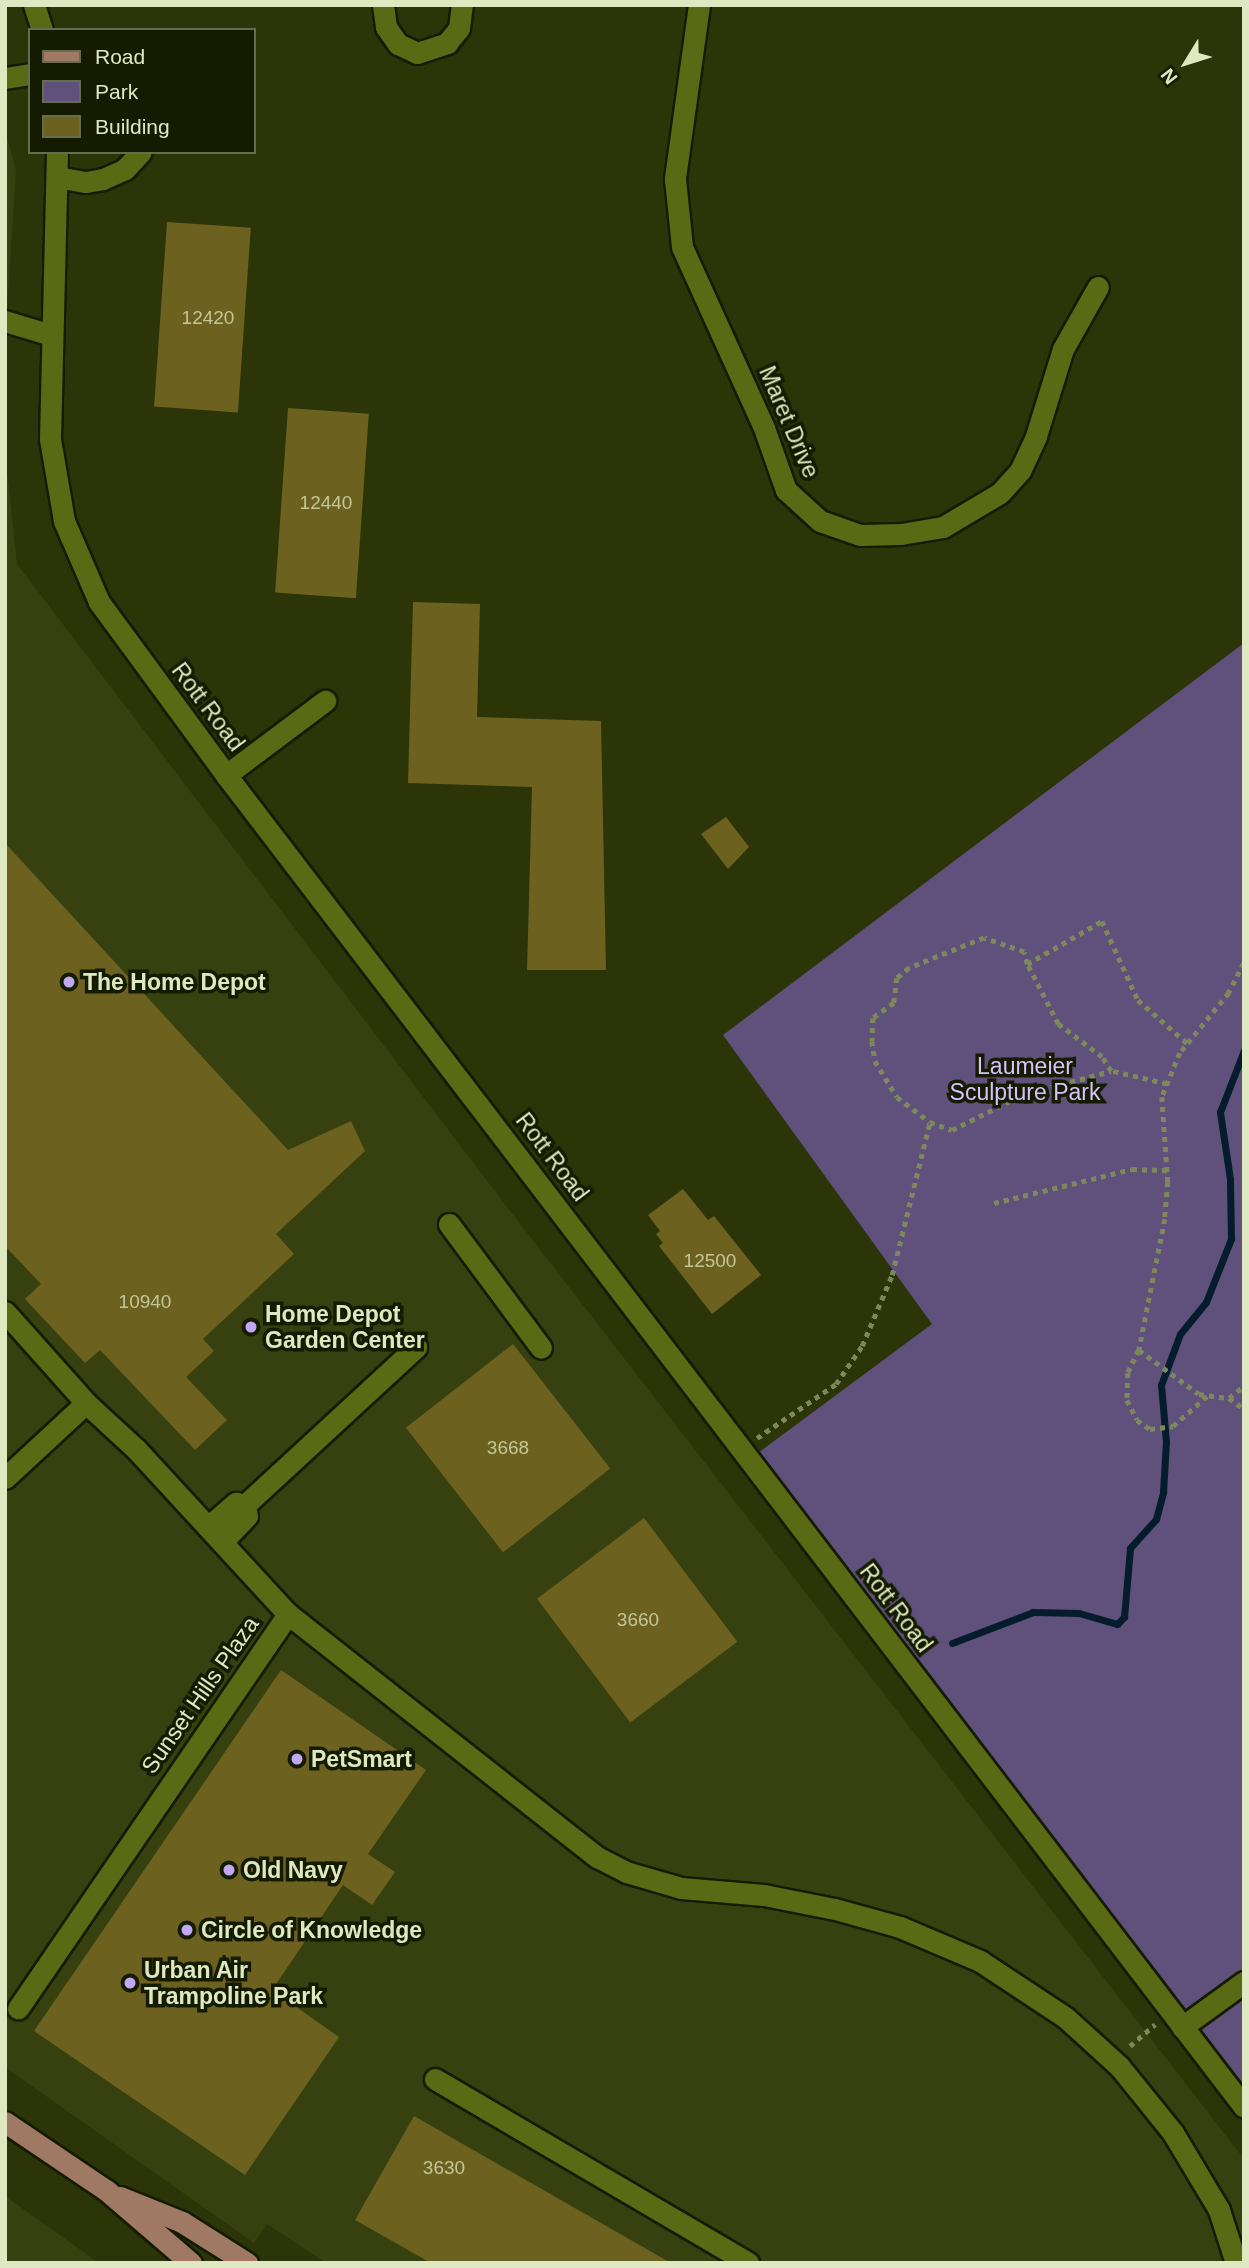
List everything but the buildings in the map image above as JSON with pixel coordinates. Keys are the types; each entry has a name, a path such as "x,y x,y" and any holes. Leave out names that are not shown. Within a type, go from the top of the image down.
{"main road":[{"path":"5,2122 106,2190 191,2263"},
{"path":"106,2190 182,2222 247,2263"}],"street":[{"path":"34,5 42,28"},
{"path":"383,5 386,27 398,44 417,53 447,43 459,27 462,5"},
{"name":"Maret Drive","path":"699,5 675,179 682,247 764,428 786,490 820,521 860,535 901,534 943,527 1000,493 1025,459 1063,349 1098,287"},
{"path":"5,78 28,74"},
{"name":"Rott Road","path":"57,154 51,335 53,463 76,556 119,633 1244,2107"},
{"path":"57,177 86,183 103,179 125,169 139,154"},
{"path":"5,321 51,335"},
{"path":"226,775 325,701"},
{"path":"449,1224 541,1348"},
{"name":"Sunset Hills Plaza","path":"5,1312 86,1403 215,1534 288,1614 18,2009"},
{"path":"215,1534 236,1503 245,1505 416,1346"},
{"path":"5,1478 86,1403"},
{"path":"288,1614 597,1857 626,1872 681,1888 764,1895 835,1909 900,1927 980,1961 1066,2018 1119,2066 1173,2133 1219,2210 1236,2263"},
{"path":"1182,2027 1244,1982"},
{"path":"435,2079 748,2263"}],"path":[{"path":"1027,964 1102,921 1138,1000 1188,1044"},
{"path":"1111,1070 1102,1057 1058,1024 1027,964 1024,952 984,939 909,968 897,978 894,1003 873,1018 875,1061 897,1097 930,1122 952,1130 1022,1096 1111,1070 1167,1084"},
{"path":"1208,1395 1173,1426 1150,1429 1137,1420 1127,1400 1128,1373 1139,1350 1162,1242 1167,1170 1162,1097 1188,1044 1229,993 1244,963"},
{"path":"742,1449 836,1384 862,1346 892,1275 930,1122"},
{"path":"994,1203 1132,1170 1167,1170"},
{"path":"1139,1350 1199,1394 1229,1398 1244,1409"},
{"path":"1229,1398 1244,1386"},
{"path":"1122,2053 1150,2028"}],"shaded area":[{"path":"5,130 16,170 5,338"},
{"path":"5,452 17,564 507,1207 1244,2159 1244,2263 326,2263 267,2224 254,2243 5,2067"},
{"path":"5,2196 99,2263 5,2263"}],"green space":[{"name":"Laumeier Sculpture Park","path":"1244,643 1244,2085 758,1453 932,1324 723,1035"}],"waterway":[{"path":"952,1643 1033,1612 1079,1613 1117,1624 1124,1617 1130,1548 1156,1519 1163,1492 1166,1442 1161,1385 1180,1334 1206,1302 1231,1239 1230,1179 1220,1112 1244,1050"}],"place":[{"name":"The Home Depot","path":"69,982"},
{"name":"Home Depot Garden Center","path":"251,1327"},
{"name":"PetSmart","path":"297,1759"},
{"name":"Old Navy","path":"229,1870"},
{"name":"Circle of Knowledge","path":"187,1930"},
{"name":"Urban Air Trampoline Park","path":"130,1983"}]}
